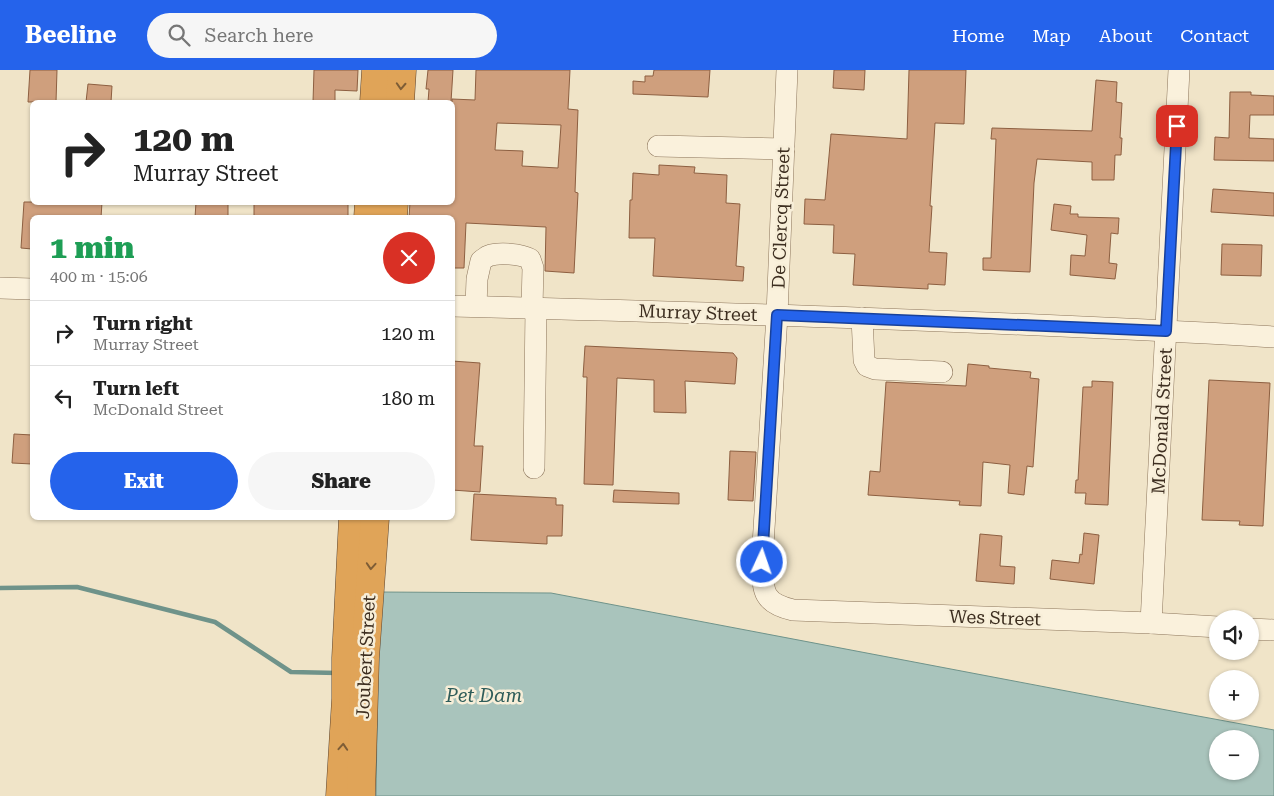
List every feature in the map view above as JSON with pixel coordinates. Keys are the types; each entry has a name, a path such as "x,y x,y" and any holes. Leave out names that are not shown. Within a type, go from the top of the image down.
{"highway":[{"path":"374,100 376,70"},
{"path":"400,100 402,70"},
{"name":"Joubert Street","path":"353,520 355,700 361,796"},
{"name":"Joubert Street","path":"356,658 374,520"},
{"name":"Joubert Street","path":"340,796 355,700"}],"street":[{"name":"De Clercq Street","path":"773,603 764,589 762,562 777,315 787,70"},
{"name":"McDonald Street","path":"1151,623 1179,70"},
{"path":"658,146 784,149"},
{"path":"459,307 477,279 481,261 489,256 513,255 524,256 530,259 534,308 534,468"},
{"path":"0,288 30,289"},
{"name":"Murray Street","path":"459,307 862,318 1274,337"},
{"path":"862,318 864,360 867,366 875,369 942,372"},
{"name":"Wes Street","path":"773,603 793,610 1209,626"},
{"path":"1259,629 1274,630"}],"water":[{"name":"Pet Dam","path":"379,592 551,593 1209,718 1209,720 1220,720 1274,730 1274,796 376,796"}],"building":[{"path":"30,70 57,70 56,100 30,100 28,102"},
{"path":"314,70 358,70 357,91 335,90 335,100 313,100"},
{"path":"428,70 453,70 451,100 428,100 429,89 426,89"},
{"path":"476,70 570,70 568,109 578,110 575,192 578,193 574,273 545,271 546,227 466,223 464,268 455,268 455,215 409,215 410,205 455,205 455,100 452,99 475,100","holes":["497,123 561,125 558,168 522,166 523,151 495,150"]},
{"path":"654,70 710,70 708,97 633,94 633,81 645,82 645,76 653,76"},
{"path":"834,70 865,70 864,90 833,88"},
{"path":"909,70 966,70 964,124 935,123 929,252 947,253 945,285 928,284 928,289 853,285 855,254 833,253 834,225 804,224 805,199 825,200 831,134 907,139"},
{"path":"1096,80 1117,82 1116,102 1122,103 1121,155 1115,155 1114,180 1092,180 1092,162 1037,159 1034,183 1030,272 983,270 983,258 991,258 996,139 991,139 992,128 1092,131"},
{"path":"88,84 112,86 111,100 86,100"},
{"path":"1230,92 1251,92 1251,95 1274,96 1274,115 1250,115 1249,138 1274,139 1274,161 1214,160 1215,137 1229,138"},
{"path":"659,165 695,167 694,173 727,175 726,203 740,204 736,266 744,267 743,281 653,276 655,238 629,238 630,200 632,200 633,173 659,175"},
{"path":"1213,189 1274,193 1274,216 1211,212"},
{"path":"24,202 30,202 30,205 102,205 101,215 30,215 30,249 21,248"},
{"path":"1054,204 1071,206 1070,214 1078,214 1078,217 1119,218 1118,234 1111,233 1109,263 1117,264 1115,279 1070,275 1071,255 1085,256 1087,235 1051,230"},
{"path":"196,205 228,205 228,215 195,215"},
{"path":"254,205 348,205 348,215 254,215"},
{"path":"1222,244 1262,245 1261,276 1221,275"},
{"path":"585,346 733,353 737,358 735,384 685,381 686,413 654,412 654,380 617,378 613,485 584,484 587,377 583,377"},
{"path":"455,361 480,363 474,446 483,446 480,492 455,490"},
{"path":"968,364 1031,372 1030,378 1039,379 1033,467 1027,466 1024,495 1008,493 1010,465 983,462 981,506 959,505 960,501 868,495 870,471 880,472 886,382 966,386"},
{"path":"1209,380 1270,383 1263,526 1239,525 1240,521 1202,520"},
{"path":"1092,381 1113,382 1108,505 1085,504 1086,493 1075,493 1076,480 1078,480 1083,387 1092,387"},
{"path":"14,434 30,435 30,464 12,463"},
{"path":"730,451 756,452 753,501 728,500"},
{"path":"614,490 679,493 679,504 613,502"},
{"path":"474,494 556,498 556,505 563,505 562,536 547,536 547,544 471,540"},
{"path":"1084,533 1099,535 1094,584 1050,579 1052,560 1079,563 1080,554 1082,555"},
{"path":"980,534 1002,536 1000,566 1015,567 1014,584 976,581"}],"waterway":[{"path":"0,588 77,587 215,622 291,672 338,673"}],"route":[{"path":"762,562 777,315 1166,331 1177,126"}]}
